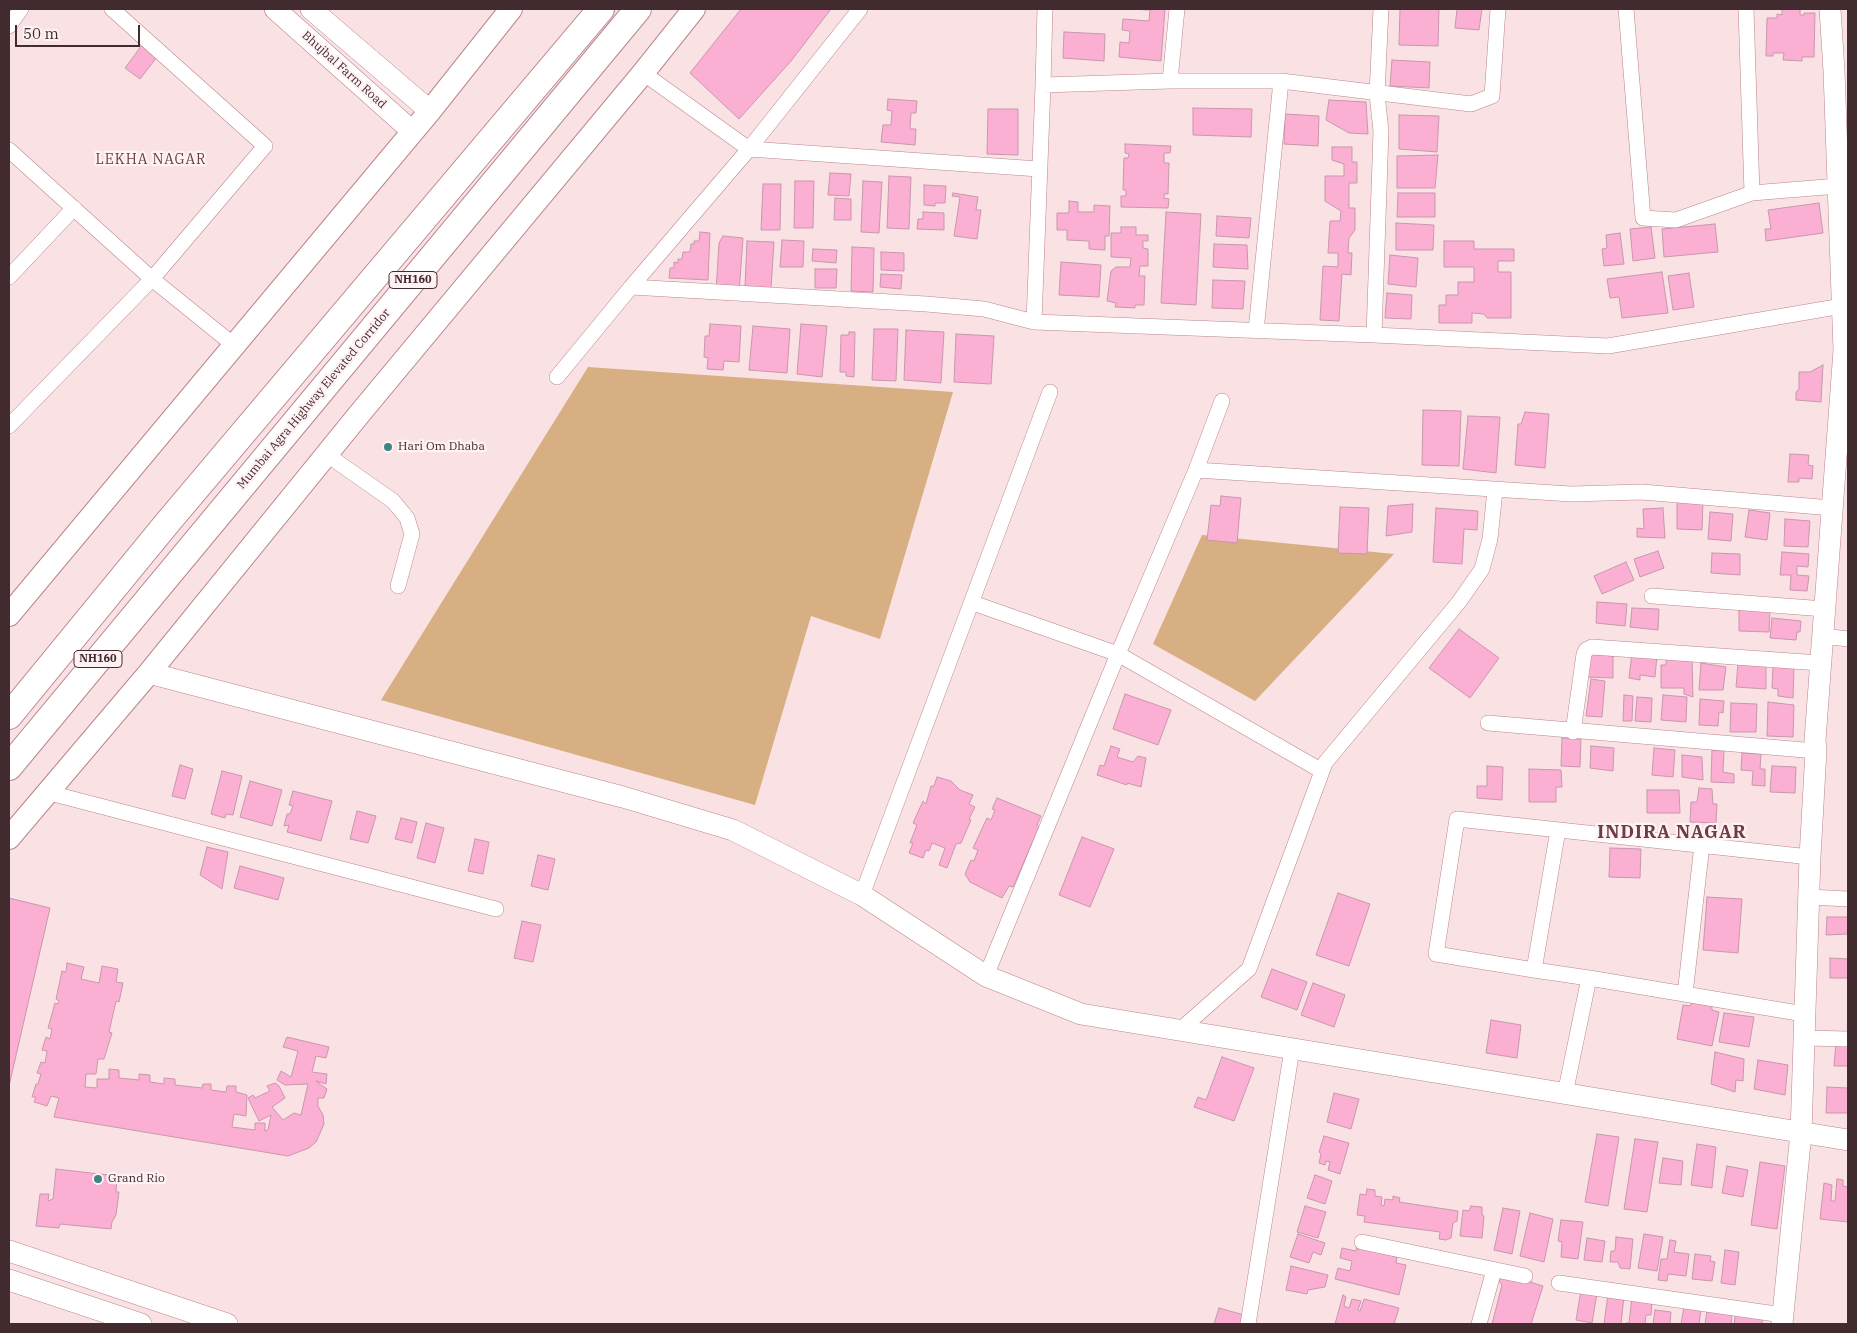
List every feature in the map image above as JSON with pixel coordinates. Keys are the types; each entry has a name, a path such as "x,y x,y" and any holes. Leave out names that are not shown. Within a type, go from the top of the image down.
{"highway":[{"name":"NH160","path":"9,716 168,522 601,9"},
{"name":"Mumbai Agra Highway Elevated Corridor","path":"9,767 638,9"}],"main road":[{"path":"9,615 413,132 511,9"},
{"path":"9,838 148,673 326,454 694,9"}],"street":[{"path":"9,26 21,9"},
{"path":"9,426 152,279 265,146 112,9"},
{"name":"Bhujbal Farm Road","path":"275,9 413,132"},
{"name":"Bhujbal Farm Road","path":"311,9 430,111"},
{"path":"557,376 749,150 860,9"},
{"path":"1034,322 1045,9"},
{"path":"1170,81 1177,9"},
{"path":"1374,335 1381,131 1377,94 1381,9"},
{"path":"1043,85 1170,81 1281,81 1471,104 1492,96 1498,9"},
{"path":"1626,9 1643,218 1676,220 1752,193 1838,186"},
{"path":"1746,9 1752,193"},
{"path":"1559,1282 1782,1320 1801,1133 1815,740 1832,508 1846,359 1838,186 1843,143 1830,9"},
{"path":"643,72 749,150 1040,168"},
{"path":"1256,331 1281,81"},
{"path":"9,150 152,279 235,346"},
{"path":"9,277 74,208"},
{"path":"631,287 974,308 1034,322 1608,346 1845,305"},
{"path":"862,896 973,603 1050,392"},
{"path":"986,976 1118,654 1196,470 1222,400"},
{"path":"326,454 393,501 407,518 412,534 398,586"},
{"path":"1196,470 1571,494 1642,492 1832,508"},
{"path":"1180,1030 1250,969 1325,763 1459,602 1482,568 1490,539 1495,490"},
{"path":"1652,596 1825,609"},
{"path":"973,603 1118,654 1322,771"},
{"path":"1823,636 1848,639"},
{"path":"1573,732 1584,654 1586,650 1592,647 1820,663"},
{"path":"148,673 623,797 724,828 742,835 862,896 986,976 1082,1014 1848,1140"},
{"path":"1488,723 1816,752"},
{"path":"46,792 496,909"},
{"path":"1804,1014 1436,954 1456,819 1810,856"},
{"path":"1534,970 1558,830"},
{"path":"1685,994 1702,845"},
{"path":"1809,896 1848,899"},
{"path":"1565,1094 1589,978"},
{"path":"1804,1038 1848,1040"},
{"path":"1248,1324 1292,1048"},
{"path":"1362,1242 1525,1276"},
{"path":"9,1251 226,1324"},
{"path":"1479,1324 1494,1270"},
{"path":"9,1280 141,1324"}],"shaded area":[{"path":"588,367 953,392 880,639 811,616 755,805 381,700"},
{"path":"1202,535 1394,554 1255,701 1153,644"}],"building":[{"path":"741,9 831,9 791,61 739,119 690,73"},
{"path":"1126,9 1165,9 1161,61 1119,57 1120,42 1129,43 1130,31 1122,30 1123,19 1149,21 1150,10"},
{"path":"1400,9 1439,9 1438,46 1399,45"},
{"path":"1457,9 1482,9 1479,30 1455,28"},
{"path":"1782,9 1800,9 1800,15 1815,13 1814,57 1802,57 1802,61 1783,60 1784,53 1773,53 1773,56 1766,56 1767,18 1777,18 1777,14 1782,15"},
{"path":"1064,32 1105,34 1104,61 1063,58"},
{"path":"142,45 157,57 140,79 125,68"},
{"path":"1392,60 1430,62 1429,88 1390,86"},
{"path":"888,99 917,101 916,113 911,113 910,129 916,129 915,145 881,142 883,125 891,125 892,111 887,110"},
{"path":"1329,100 1366,102 1368,134 1349,133 1326,120"},
{"path":"1193,108 1252,109 1251,137 1193,135"},
{"path":"988,109 1018,109 1018,155 987,154"},
{"path":"1285,114 1319,116 1318,146 1284,144"},
{"path":"1399,115 1439,116 1437,152 1399,149"},
{"path":"1125,144 1171,146 1170,153 1164,153 1164,163 1169,163 1168,194 1164,194 1164,198 1169,199 1168,208 1121,207 1121,196 1126,196 1126,190 1123,190 1124,158 1128,158 1129,154 1125,153"},
{"path":"1332,147 1352,147 1352,162 1357,162 1357,183 1349,183 1349,208 1355,208 1355,230 1349,238 1348,253 1352,253 1351,275 1342,274 1339,321 1320,320 1323,266 1338,267 1338,253 1328,253 1330,221 1340,221 1341,211 1325,201 1325,176 1344,176 1344,164 1332,160"},
{"path":"1438,155 1435,188 1397,188 1397,156"},
{"path":"830,173 851,174 849,196 828,195"},
{"path":"889,176 911,177 909,229 887,228"},
{"path":"795,181 814,181 813,228 794,228"},
{"path":"863,181 882,182 879,233 861,232"},
{"path":"763,184 781,184 780,230 761,230"},
{"path":"924,185 946,186 945,203 935,203 935,206 924,205"},
{"path":"953,193 978,197 976,210 981,210 977,239 954,236 960,197 952,196"},
{"path":"1398,193 1435,193 1435,217 1397,217"},
{"path":"835,198 851,199 851,220 834,220"},
{"path":"1069,201 1078,202 1078,212 1094,212 1094,205 1110,206 1109,236 1105,236 1105,250 1089,249 1089,241 1067,240 1067,230 1057,230 1057,213 1069,213"},
{"path":"1819,203 1823,233 1766,241 1765,229 1771,229 1768,210"},
{"path":"923,212 944,213 944,230 917,229 918,219 923,219"},
{"path":"1166,212 1201,214 1196,305 1161,303"},
{"path":"1217,216 1251,218 1249,238 1216,236"},
{"path":"1396,223 1434,225 1433,250 1396,250"},
{"path":"1715,224 1718,252 1664,257 1662,229"},
{"path":"1121,227 1136,227 1136,235 1148,235 1148,241 1143,241 1143,248 1148,249 1148,266 1140,266 1139,276 1145,276 1144,305 1135,305 1135,308 1115,307 1116,303 1107,301 1111,271 1116,267 1130,267 1131,258 1111,257 1111,233 1121,233"},
{"path":"1651,227 1655,258 1633,261 1630,229"},
{"path":"700,232 710,233 708,280 669,278 670,268 674,268 674,262 678,263 678,259 682,259 683,252 690,252 691,244 694,244 694,241 699,241"},
{"path":"1620,233 1624,264 1604,266 1602,249 1607,248 1606,235"},
{"path":"723,236 743,238 739,293 716,291 719,243"},
{"path":"782,240 804,241 803,267 780,267"},
{"path":"747,241 774,242 771,288 745,287"},
{"path":"1444,241 1474,241 1474,249 1514,249 1514,261 1498,261 1498,272 1511,272 1511,318 1487,318 1484,314 1472,313 1472,323 1439,323 1439,305 1446,305 1446,295 1458,295 1458,282 1474,282 1474,267 1444,267"},
{"path":"1214,244 1247,245 1248,269 1213,267"},
{"path":"852,247 874,248 873,292 851,291"},
{"path":"813,249 837,250 836,263 812,261"},
{"path":"881,252 904,253 904,271 881,270"},
{"path":"1390,255 1418,258 1416,287 1388,284"},
{"path":"1061,262 1101,265 1099,297 1059,295"},
{"path":"815,269 837,269 836,288 815,288"},
{"path":"1662,272 1668,313 1622,318 1619,297 1610,298 1607,279"},
{"path":"1689,273 1694,307 1673,310 1668,276"},
{"path":"881,274 902,275 901,289 880,287"},
{"path":"1213,280 1245,281 1243,309 1212,308"},
{"path":"1387,293 1412,295 1411,319 1385,318"},
{"path":"710,324 741,326 739,362 724,361 723,370 707,369 708,358 704,357 705,336 709,336"},
{"path":"801,324 827,326 822,377 797,374"},
{"path":"753,326 790,329 787,373 749,370"},
{"path":"874,329 898,329 896,381 872,380"},
{"path":"906,330 944,332 941,383 904,380"},
{"path":"849,332 855,332 854,377 846,376 846,372 840,372 841,335 849,335"},
{"path":"956,334 994,336 991,384 954,382"},
{"path":"1823,365 1821,402 1796,400 1796,392 1799,389 1799,372 1810,372"},
{"path":"1423,410 1461,411 1459,466 1422,465"},
{"path":"1525,412 1549,414 1545,468 1515,465 1518,424 1521,424"},
{"path":"1468,416 1500,417 1496,473 1463,469"},
{"path":"1790,454 1809,455 1808,465 1813,466 1812,479 1799,478 1799,482 1788,482"},
{"path":"1221,496 1241,498 1237,543 1207,540 1211,505 1220,506"},
{"path":"1677,501 1703,501 1702,530 1677,529"},
{"path":"1413,504 1412,532 1386,536 1388,506"},
{"path":"1340,507 1369,508 1367,554 1338,553"},
{"path":"1436,508 1478,511 1477,530 1464,529 1462,564 1433,562"},
{"path":"1663,508 1665,538 1637,537 1637,528 1644,529 1643,509"},
{"path":"1749,510 1770,513 1767,540 1745,537"},
{"path":"1710,512 1733,514 1731,541 1708,539"},
{"path":"1785,519 1810,521 1808,547 1784,546"},
{"path":"1658,551 1664,568 1640,577 1634,559"},
{"path":"1782,552 1809,554 1808,567 1797,566 1797,575 1809,576 1807,591 1790,590 1791,575 1780,575"},
{"path":"1712,553 1740,554 1740,575 1711,573"},
{"path":"1626,562 1634,580 1602,594 1594,576"},
{"path":"1597,602 1627,604 1625,626 1596,623"},
{"path":"1632,608 1659,609 1658,630 1630,627"},
{"path":"1739,610 1770,610 1769,632 1739,631"},
{"path":"1772,618 1801,621 1800,632 1797,632 1796,640 1770,638"},
{"path":"1459,629 1499,658 1470,698 1429,668"},
{"path":"1632,652 1657,655 1655,677 1640,675 1640,680 1629,678"},
{"path":"1590,654 1613,656 1613,678 1585,677"},
{"path":"1666,656 1692,660 1693,697 1684,694 1684,688 1661,688 1661,665 1666,665"},
{"path":"1701,663 1726,667 1723,690 1699,690"},
{"path":"1738,663 1766,665 1766,689 1736,687"},
{"path":"1773,666 1794,667 1793,698 1778,696 1778,689 1772,688"},
{"path":"1591,679 1605,681 1602,717 1586,716"},
{"path":"1125,694 1171,710 1158,745 1113,729"},
{"path":"1624,695 1633,696 1632,721 1623,721"},
{"path":"1663,695 1687,697 1686,722 1661,720"},
{"path":"1637,697 1652,698 1651,722 1635,721"},
{"path":"1700,699 1724,701 1723,713 1719,712 1718,726 1699,725"},
{"path":"1768,702 1794,705 1793,737 1767,736"},
{"path":"1731,703 1757,704 1756,732 1730,732"},
{"path":"1562,738 1581,739 1580,767 1561,766"},
{"path":"1111,746 1120,749 1117,757 1133,762 1138,756 1146,758 1141,787 1127,783 1127,785 1097,775 1100,765 1104,766"},
{"path":"1591,746 1614,748 1613,771 1590,768"},
{"path":"1654,748 1675,750 1673,777 1652,775"},
{"path":"1712,750 1724,751 1723,772 1734,774 1734,783 1711,782"},
{"path":"1742,753 1761,754 1760,769 1765,769 1765,786 1752,785 1753,771 1741,770"},
{"path":"1682,755 1702,757 1703,780 1682,777"},
{"path":"180,765 193,769 185,799 172,796"},
{"path":"1487,766 1503,767 1502,800 1477,798 1477,786 1487,786"},
{"path":"1772,766 1796,767 1795,793 1770,792"},
{"path":"1529,769 1561,770 1562,787 1556,787 1556,802 1529,802"},
{"path":"222,771 242,776 233,815 226,814 225,818 211,814"},
{"path":"937,777 951,781 960,790 973,795 969,804 975,807 961,843 956,844 947,868 939,865 945,848 932,843 929,851 926,850 923,858 909,853 913,843 910,843 917,825 913,823 923,801 926,804 931,786 934,786"},
{"path":"250,781 282,790 272,826 240,817"},
{"path":"1699,788 1712,789 1713,804 1717,804 1716,823 1690,822 1691,802 1697,802"},
{"path":"1647,790 1679,790 1680,813 1647,813"},
{"path":"293,791 332,801 321,841 287,832 289,825 284,826 287,814 290,814 293,806 289,805"},
{"path":"997,798 1041,816 1037,825 1039,827 1013,887 1009,886 1002,898 970,882 965,874 971,860 974,861 978,850 973,848 987,818 991,820 995,810 992,809"},
{"path":"357,811 376,816 368,843 350,839"},
{"path":"401,818 417,822 412,843 395,839"},
{"path":"426,823 444,828 435,863 417,858"},
{"path":"1082,837 1114,849 1090,907 1059,895"},
{"path":"475,839 489,842 483,874 468,871"},
{"path":"207,847 228,852 222,889 200,875"},
{"path":"1610,848 1641,849 1640,878 1609,877"},
{"path":"538,855 555,859 548,890 531,886"},
{"path":"240,866 284,878 278,900 234,888"},
{"path":"1338,893 1370,904 1349,966 1316,955"},
{"path":"1707,897 1742,899 1738,953 1703,950"},
{"path":"9,898 50,908 9,1086"},
{"path":"1827,917 1848,917 1848,934 1826,935"},
{"path":"522,921 541,925 533,962 514,958"},
{"path":"1830,958 1848,959 1848,978 1830,978"},
{"path":"67,963 84,967 81,979 99,983 102,966 118,969 116,982 123,983 119,1002 116,1001 109,1032 112,1033 104,1059 98,1059 96,1074 86,1074 85,1087 97,1088 97,1079 109,1079 109,1069 119,1070 119,1078 139,1080 139,1074 150,1075 150,1082 164,1084 164,1078 175,1079 175,1085 202,1088 203,1084 211,1084 211,1090 226,1092 227,1086 236,1086 236,1092 247,1095 246,1116 234,1114 232,1127 255,1130 255,1123 265,1123 265,1131 268,1130 271,1115 259,1121 248,1098 253,1095 255,1098 270,1091 267,1086 275,1083 279,1086 285,1098 272,1107 283,1120 294,1113 301,1115 308,1084 285,1085 277,1080 281,1071 291,1077 298,1051 283,1047 287,1037 329,1047 326,1058 316,1056 312,1072 327,1074 326,1084 316,1081 327,1089 324,1098 318,1098 318,1106 323,1115 324,1124 316,1142 309,1148 288,1156 54,1117 59,1098 51,1096 47,1106 34,1102 36,1097 32,1097 41,1074 37,1073 41,1062 45,1063 47,1051 42,1050 46,1037 50,1039 52,1029 48,1028 55,1003 58,1004 59,1001 56,999 62,971 66,972"},
{"path":"1272,969 1307,982 1297,1010 1261,997"},
{"path":"1313,983 1345,995 1334,1027 1301,1015"},
{"path":"1693,1001 1712,1005 1712,1010 1719,1012 1712,1046 1677,1039 1683,1005 1690,1006"},
{"path":"1724,1013 1754,1017 1749,1047 1719,1042"},
{"path":"1491,1020 1521,1025 1517,1058 1486,1053"},
{"path":"1836,1042 1848,1043 1848,1066 1834,1066"},
{"path":"1715,1052 1744,1059 1743,1081 1736,1080 1735,1092 1711,1084"},
{"path":"1222,1057 1254,1068 1234,1121 1194,1107 1198,1097 1206,1100"},
{"path":"1758,1060 1788,1065 1785,1095 1754,1089"},
{"path":"1827,1087 1848,1088 1848,1113 1826,1113"},
{"path":"1334,1093 1359,1099 1351,1129 1327,1122"},
{"path":"1597,1134 1619,1137 1608,1206 1585,1202"},
{"path":"1324,1136 1349,1143 1340,1174 1328,1170 1330,1162 1326,1161 1325,1165 1319,1163 1321,1154 1319,1152"},
{"path":"1635,1139 1658,1142 1647,1212 1624,1209"},
{"path":"1697,1144 1716,1147 1712,1188 1691,1185"},
{"path":"1663,1158 1683,1161 1681,1185 1659,1183"},
{"path":"1760,1162 1785,1166 1777,1229 1751,1225"},
{"path":"1727,1166 1748,1170 1743,1197 1722,1193"},
{"path":"56,1169 117,1176 116,1192 119,1192 116,1215 111,1229 60,1224 59,1228 36,1226 40,1194 49,1194 48,1201 53,1199"},
{"path":"1315,1175 1332,1181 1325,1204 1307,1198"},
{"path":"1837,1179 1843,1180 1843,1186 1848,1187 1848,1222 1820,1219 1824,1183 1832,1185 1831,1201 1835,1201"},
{"path":"1367,1189 1375,1190 1375,1196 1382,1197 1381,1205 1384,1206 1385,1199 1393,1200 1393,1196 1400,1198 1399,1202 1458,1211 1457,1221 1453,1223 1451,1238 1446,1240 1439,1239 1440,1232 1364,1222 1365,1216 1357,1215 1360,1194 1366,1195"},
{"path":"1305,1206 1326,1212 1318,1238 1297,1232"},
{"path":"1471,1206 1482,1207 1482,1215 1484,1216 1482,1238 1460,1236 1463,1210 1469,1211"},
{"path":"1503,1208 1520,1211 1512,1254 1494,1250"},
{"path":"1530,1213 1553,1219 1544,1262 1520,1256"},
{"path":"1561,1220 1583,1222 1578,1259 1561,1257 1562,1242 1558,1241"},
{"path":"1298,1234 1325,1243 1321,1255 1313,1252 1309,1263 1290,1257"},
{"path":"1644,1234 1663,1237 1657,1271 1638,1268"},
{"path":"1616,1237 1633,1239 1630,1269 1620,1268 1618,1262 1610,1262 1611,1251 1615,1251"},
{"path":"1587,1238 1605,1241 1602,1262 1584,1260"},
{"path":"1670,1240 1676,1241 1674,1252 1689,1254 1686,1276 1668,1274 1667,1281 1658,1280 1661,1259 1667,1259"},
{"path":"1357,1247 1397,1257 1396,1263 1406,1265 1399,1295 1335,1279 1338,1268 1350,1271 1352,1261 1340,1258 1342,1248 1356,1251"},
{"path":"1725,1250 1739,1252 1735,1285 1721,1283"},
{"path":"1695,1254 1711,1256 1710,1261 1715,1262 1712,1281 1692,1279"},
{"path":"1291,1266 1328,1275 1325,1287 1308,1290 1307,1294 1286,1290"},
{"path":"1501,1273 1543,1286 1531,1324 1492,1324 1502,1285 1499,1281"},
{"path":"1581,1290 1597,1293 1592,1323 1576,1320"},
{"path":"1608,1294 1624,1296 1621,1324 1604,1324"},
{"path":"1343,1295 1346,1297 1344,1306 1349,1308 1352,1299 1361,1301 1358,1310 1360,1311 1364,1299 1399,1308 1394,1324 1335,1324"},
{"path":"1632,1297 1652,1300 1651,1315 1646,1315 1645,1324 1626,1324 1629,1323"},
{"path":"1684,1307 1701,1310 1699,1324 1681,1324"},
{"path":"1219,1308 1244,1315 1241,1324 1214,1324"},
{"path":"1655,1310 1671,1312 1670,1324 1653,1324"},
{"path":"1707,1311 1732,1315 1731,1324 1705,1324"},
{"path":"1736,1311 1763,1314 1762,1324 1734,1324"}],"place":[{"name":"Hari Om Dhaba","path":"388,447"},
{"name":"Grand Rio","path":"98,1179"}],"district":[{"name":"LEKHA NAGAR","path":"151,160"},
{"name":"INDIRA NAGAR","path":"1672,833"}]}
